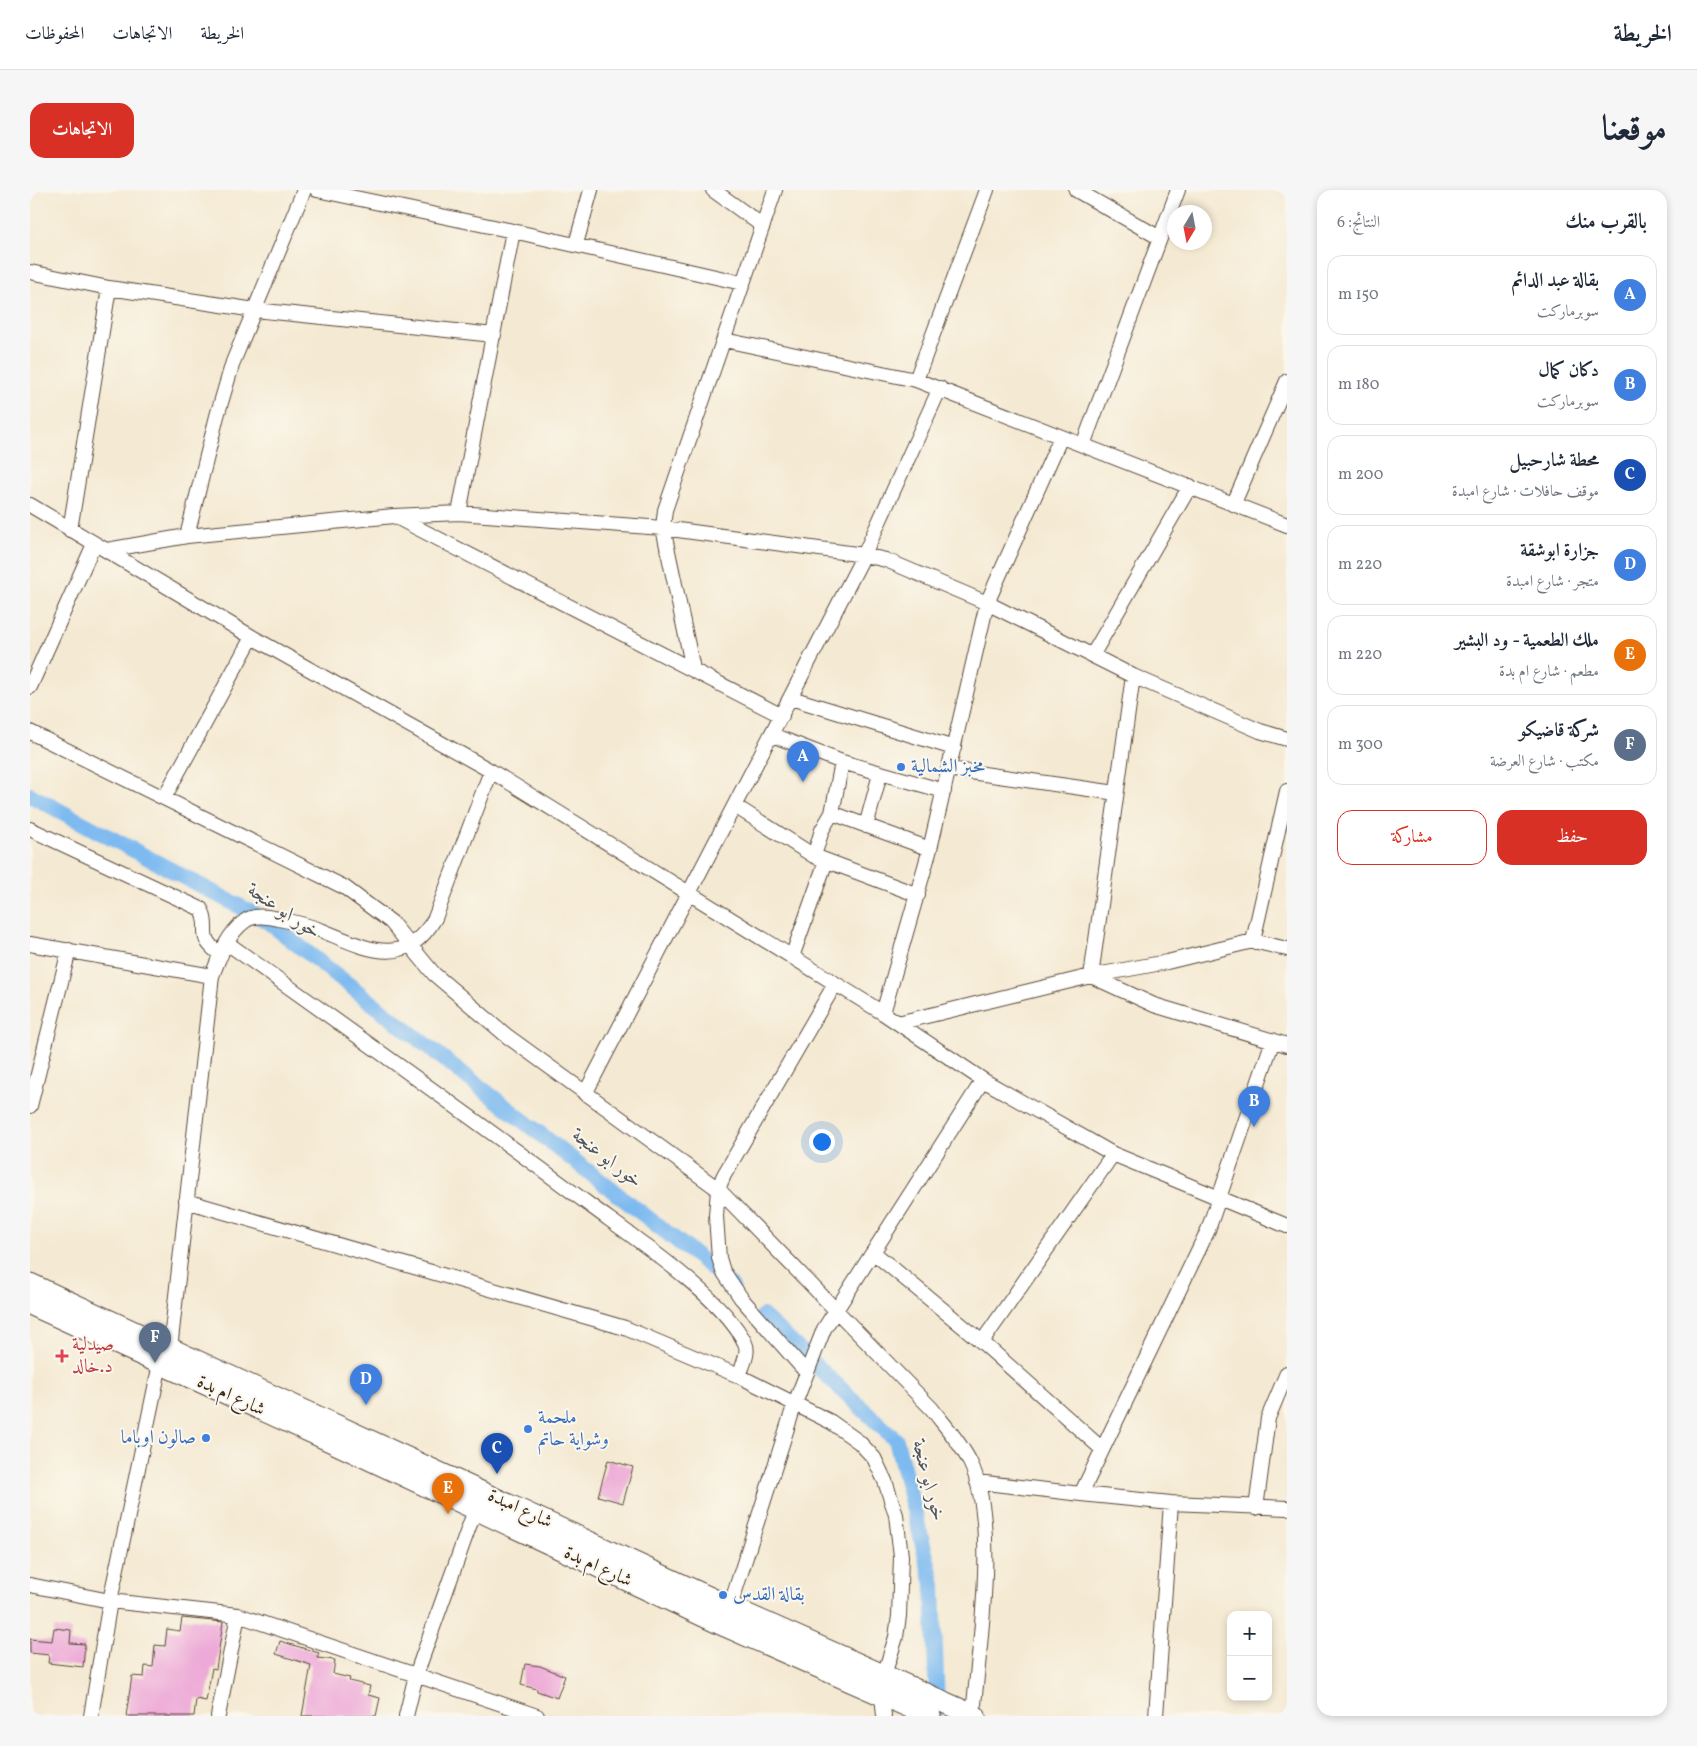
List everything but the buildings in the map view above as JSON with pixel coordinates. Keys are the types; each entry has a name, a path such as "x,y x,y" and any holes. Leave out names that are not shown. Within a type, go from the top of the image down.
{"main road":[{"path":"30,1284 93,1323 165,1357"},
{"path":"30,1304 93,1323"},
{"name":"شارع ام بدة","path":"165,1357 475,1510 724,1626 889,1694 930,1716"},
{"name":"شارع امبدة","path":"165,1357 730,1607 889,1694"},
{"name":"شارع ام بدة","path":"889,1694 971,1714"}],"street":[{"path":"187,536 224,391 304,190"},
{"path":"317,190 576,244 742,283"},
{"path":"576,244 591,190"},
{"path":"713,190 763,226"},
{"path":"693,669 664,528 669,496 775,190"},
{"path":"916,380 987,190"},
{"path":"1076,190 1160,238"},
{"path":"1083,445 1178,190"},
{"path":"459,513 513,231"},
{"path":"30,272 109,288 255,310 494,335"},
{"path":"70,530 109,288"},
{"path":"724,340 916,380 1287,524"},
{"path":"1234,503 1287,381"},
{"path":"585,1094 864,555 940,388"},
{"path":"883,1014 930,849 987,603 1062,436"},
{"path":"1093,654 1190,486"},
{"path":"30,505 252,637 491,771 898,1023 983,1080 1113,1154 1287,1226"},
{"path":"107,550 187,536 394,516 459,513 664,528 864,555 886,560 987,603 1093,654 1133,676 1260,731 1287,739"},
{"path":"394,516 782,716"},
{"path":"30,687 94,544"},
{"path":"164,798 252,637"},
{"path":"1091,976 1133,676"},
{"path":"791,698 954,748"},
{"path":"30,732 344,887 391,922 423,962 447,986 507,1036 718,1189 836,1308 932,1409 960,1444 970,1462 977,1482 984,1534 982,1598 971,1714"},
{"path":"772,735 842,762 944,791"},
{"path":"792,957 820,859 822,830 832,812 842,762"},
{"path":"949,769 1116,793"},
{"path":"91,1716 110,1601 165,1357 186,1201 212,976 232,934 252,917 267,917 298,922 378,951 399,951 411,945 428,930 435,918 491,771"},
{"path":"866,826 880,774"},
{"path":"1253,941 1287,791"},
{"path":"735,806 820,859 918,895"},
{"path":"832,812 930,849"},
{"path":"30,829 200,909 205,940 208,946 224,949 504,1141 677,1271 729,1320 746,1344 746,1355 739,1376"},
{"path":"898,1023 1091,976 1167,962 1253,941 1287,949"},
{"path":"30,944 212,976"},
{"path":"30,1106 69,950"},
{"path":"1091,976 1154,1006 1287,1044"},
{"path":"806,1372 741,1298 723,1271 716,1235 718,1189 724,1175 835,984"},
{"path":"1081,1494 1199,1249 1219,1199 1273,1040"},
{"path":"730,1607 794,1403 816,1346 836,1308 874,1253 983,1080"},
{"path":"982,1342 1113,1154"},
{"path":"186,1201 625,1328 739,1376 831,1422 868,1450 879,1467 893,1505 900,1539 900,1608 889,1694"},
{"path":"874,1253 982,1342 1102,1449"},
{"path":"1256,1508 1264,1434 1280,1401 1287,1373"},
{"path":"977,1482 1171,1502 1256,1508 1287,1508 1287,1515"},
{"path":"1156,1716 1171,1502"},
{"path":"406,1716 416,1675 475,1510"},
{"path":"30,1585 110,1601 238,1615 537,1716"},
{"path":"218,1716 238,1615"}],"waterway":[{"name":"خور ابو عنجة","path":"30,795 267,921 712,1268 732,1287"},
{"name":"خور ابو عنجة","path":"763,1316 896,1440 933,1584 937,1709"}],"place":[{"name":"مخبز الشمالية","path":"901,767"},
{"name":"بقالة عبد الدائم","path":"803,782"},
{"name":"دكان كمال","path":"1254,1127"},
{"name":"صيدلية د.خالد","path":"62,1356"},
{"name":"شركة قاضيكو","path":"155,1363"},
{"name":"جزارة ابوشقة","path":"366,1405"},
{"name":"ملحمة وشواية حاتم","path":"528,1429"},
{"name":"صالون اوباما","path":"206,1438"},
{"name":"محطة شارحبيل","path":"497,1474"},
{"name":"ملك الطعمية - ود البشير","path":"448,1514"},
{"name":"بقالة القدس","path":"723,1595"}]}
